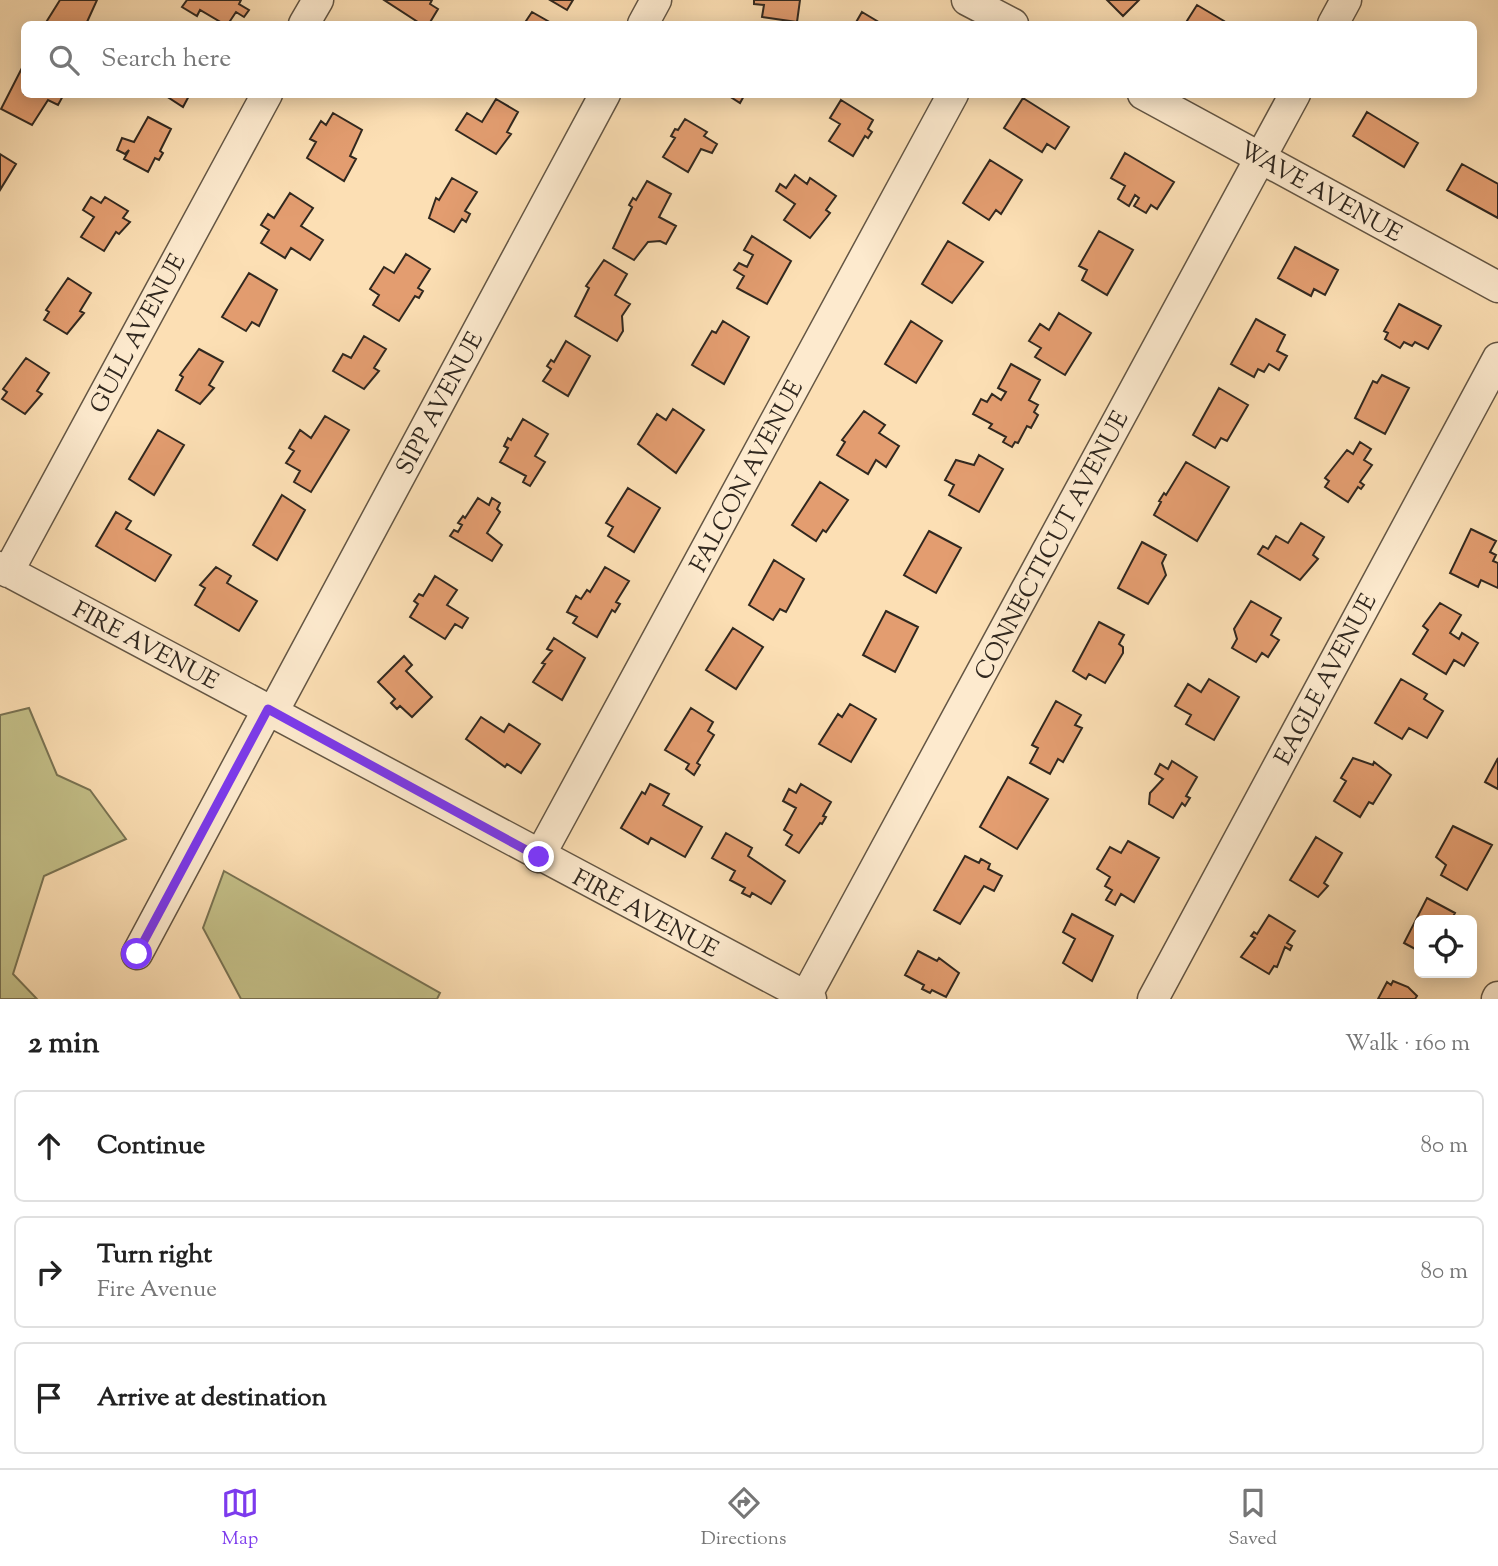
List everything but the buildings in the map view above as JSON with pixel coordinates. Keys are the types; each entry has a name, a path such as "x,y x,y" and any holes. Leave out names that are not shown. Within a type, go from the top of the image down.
{"street":[{"path":"306,21 318,0"},
{"path":"645,21 656,0"},
{"path":"967,0 1001,16"},
{"path":"1335,21 1346,0"},
{"name":"GULL AVENUE","path":"4,569 265,98"},
{"name":"SIPP AVENUE","path":"137,954 603,98"},
{"name":"FALCON AVENUE","path":"539,857 951,98"},
{"name":"WAVE AVENUE","path":"1150,98 1498,287"},
{"name":"CONNECTICUT AVENUE","path":"809,998 1293,98"},
{"name":"EAGLE AVENUE","path":"1153,999 1498,358"},
{"name":"FIRE AVENUE","path":"4,569 539,857 809,998"}],"shaded area":[{"path":"29,708 57,775 90,790 126,839 44,876 13,974 37,999 0,999 0,715"},
{"path":"224,871 440,993 437,999 241,999 203,928"}],"route":[{"path":"137,954 268,709 539,857"}]}
